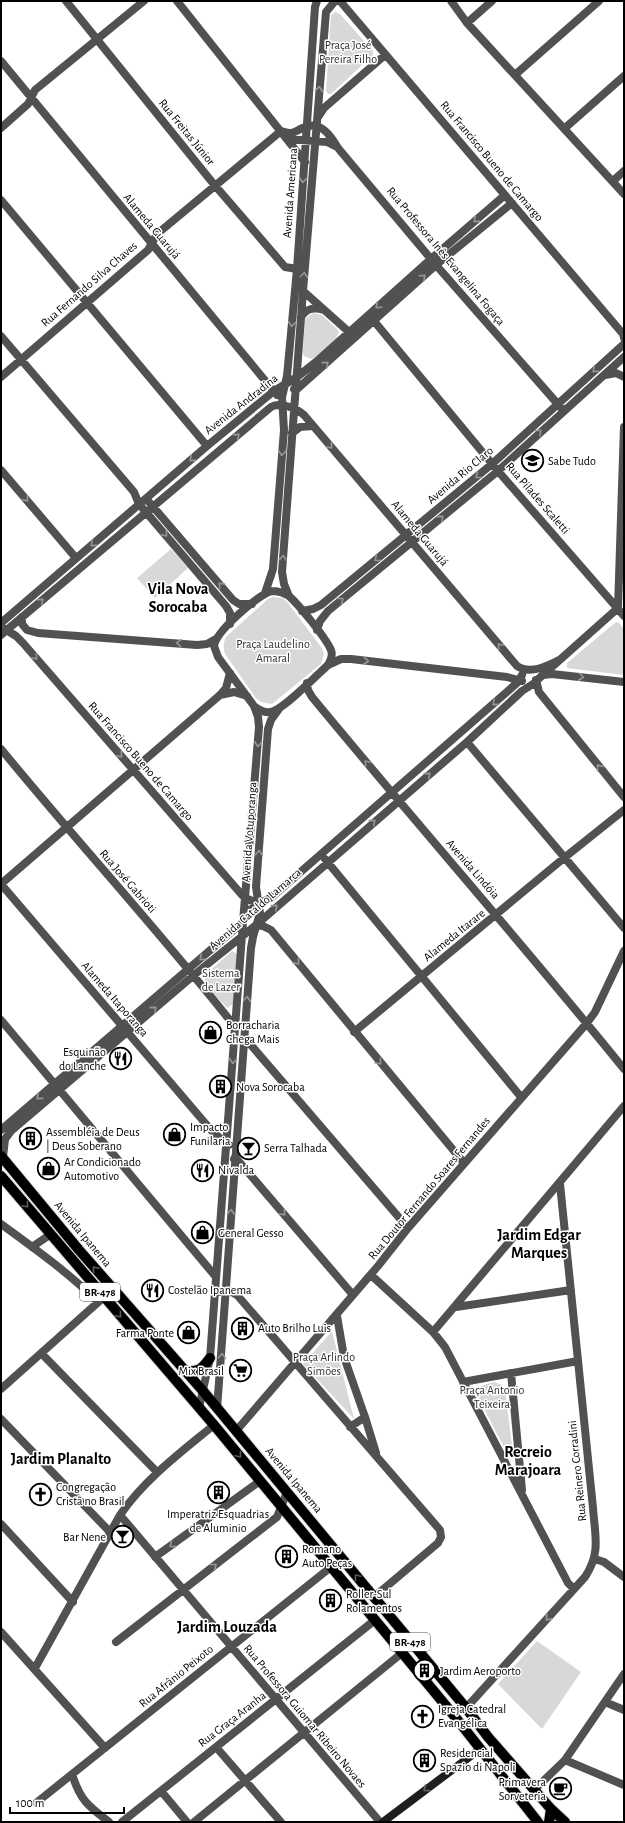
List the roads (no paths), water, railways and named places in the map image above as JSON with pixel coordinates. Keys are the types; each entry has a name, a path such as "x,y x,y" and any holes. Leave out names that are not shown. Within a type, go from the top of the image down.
{"main road":[{"name":"Avenida Ipanema","path":"2,1156 83,1255 203,1391 466,1708 488,1737 551,1809 565,1822"},
{"name":"Avenida Ipanema","path":"1,1176 51,1234 101,1299 214,1425 375,1620 538,1822"},
{"path":"186,1371 196,1372 204,1367 210,1358"},
{"path":"383,1822 480,1749"},
{"path":"549,1822 551,1809"}],"street":[{"name":"Rua Freitas Júnior","path":"66,1 216,187 285,267 297,269"},
{"path":"1,128 28,104 35,90 144,1"},
{"path":"177,1 305,162"},
{"name":"Avenida Americana","path":"265,594 273,569 284,430 282,397 287,376 297,269 317,1"},
{"name":"Avenida Americana","path":"288,596 282,572 299,357 302,291 326,12 335,1"},
{"name":"Rua Francisco Bueno de Camargo","path":"340,1 623,334 624,338"},
{"path":"451,1 467,23 516,74 624,194"},
{"path":"467,23 492,1"},
{"path":"516,74 599,1"},
{"path":"281,131 292,133 317,123 324,108 385,55"},
{"name":"Alameda Guarujá","path":"1,61 274,391 283,406"},
{"path":"565,128 624,76"},
{"name":"Rua Professora Inês Evangelina Fogaça","path":"317,123 330,134 338,148 433,262 560,407"},
{"name":"Rua Fernando Silva Chaves","path":"1,376 148,250 157,234 216,187 281,131"},
{"path":"287,139 327,142 338,148"},
{"path":"613,181 624,171"},
{"name":"Avenida Andradina","path":"296,390 374,321 433,262 505,195"},
{"path":"1,200 207,446"},
{"name":"Avenida Andradina","path":"2,628 5,614 76,558 274,391 284,386 316,362 349,332 433,262 512,203"},
{"path":"302,291 349,332"},
{"path":"301,317 309,309 314,308 325,310"},
{"name":"Rua Pilades Scaletti","path":"374,321 495,468 624,616"},
{"path":"1,336 134,492 233,600 239,604 252,604"},
{"name":"Avenida Rio Claro","path":"317,630 320,621 328,611 412,543 560,407 624,344"},
{"path":"299,357 310,364 316,362"},
{"name":"Avenida Rio Claro","path":"560,407 604,375 624,357"},
{"path":"604,375 616,373 624,377"},
{"path":"284,386 296,390"},
{"name":"Avenida Andradina","path":"2,628 22,617 271,407 276,405 283,406"},
{"path":"283,406 295,408"},
{"name":"Alameda Guarujá","path":"295,408 304,415 517,666 523,676"},
{"path":"292,433 300,427 313,426"},
{"path":"618,608 624,427"},
{"name":"Avenida Rio Claro","path":"302,611 313,609 321,605 406,536 495,468"},
{"path":"1,470 76,558"},
{"path":"149,509 226,606 230,614 230,624"},
{"path":"602,590 609,591 618,580"},
{"path":"5,614 27,630 38,633 203,645 210,643 265,594 277,591 288,596 317,630 330,649 332,658 328,665"},
{"name":"Avenida Cataldo Lamarca","path":"2,1156 5,1139 12,1131 61,1090 125,1029 191,972 327,862 467,742 522,691 537,681 618,608"},
{"path":"22,617 22,624 27,630"},
{"name":"Rua Francisco Bueno de Camargo","path":"2,628 16,636 26,646 245,898 260,904"},
{"path":"26,646 26,639 29,635 38,633"},
{"path":"216,638 214,646 215,652 254,706 266,712 279,709 328,665 341,659 507,677 523,676 535,673 539,692 624,797"},
{"name":"Avenida Cataldo Lamarca","path":"191,972 242,937 248,926 250,908 273,896 320,854 392,794 523,676 550,665 560,659"},
{"path":"1,884 220,695 226,688 230,673"},
{"path":"523,676 528,685 552,674 624,682"},
{"name":"Avenida Lindóia","path":"307,683 308,690 312,697 392,794 497,915 624,1069"},
{"path":"220,695 234,692 247,696"},
{"name":"Avenida Votuporanga","path":"217,1409 242,1057 252,940 248,926 245,898 259,727 258,717 254,706"},
{"name":"Avenida Votuporanga","path":"248,926 260,913 260,904 257,892 268,729 270,720 279,709"},
{"path":"467,742 624,928"},
{"name":"Rua José Gabrioti","path":"1,749 66,828 191,972 236,1028"},
{"name":"Alameda Itarare","path":"354,1032 624,810"},
{"path":"320,854 521,1097"},
{"path":"233,884 242,884 247,877"},
{"name":"Alameda Itaporanga","path":"1,884 211,1130 226,1151"},
{"name":"Avenida Cataldo Lamarca","path":"257,892 262,896 273,896"},
{"path":"248,926 266,927 272,932 464,1163"},
{"path":"252,940 261,930 272,932"},
{"path":"199,1408 210,1358 242,937"},
{"path":"228,948 235,946 239,948 241,952"},
{"name":"Rua Doutor Fernando Soares Fernandes","path":"236,1431 371,1276 408,1228 587,1023 601,1001 624,951"},
{"path":"1,1020 216,1277"},
{"name":"Avenida Cataldo Lamarca","path":"1,1130 55,1083 125,1029"},
{"path":"244,1037 408,1228"},
{"path":"242,1057 247,1052 254,1052 258,1054"},
{"path":"433,1332 560,1184 624,1106"},
{"path":"211,1130 222,1128 229,1123"},
{"path":"226,1151 232,1145 235,1153 248,1173 353,1295"},
{"path":"226,1151 229,1161 233,1160 235,1153"},
{"path":"234,1176 239,1172 248,1173"},
{"name":"Rua Reinero Corradini","path":"466,1708 585,1577 595,1559 596,1553 593,1508 560,1184"},
{"path":"1,1224 87,1291 101,1299 1,1389"},
{"path":"32,1247 51,1234"},
{"path":"197,1253 212,1256 218,1250"},
{"path":"371,1276 433,1332 445,1348 568,1582 574,1589"},
{"path":"456,1307 571,1290"},
{"path":"214,1295 218,1292 226,1291 233,1292 237,1295 295,1364 440,1530 441,1537 438,1543 374,1597"},
{"path":"337,1316 344,1357 365,1416 377,1457"},
{"path":"41,1352 158,1472"},
{"path":"463,1382 578,1361"},
{"path":"511,1373 522,1495"},
{"path":"350,1426 365,1416"},
{"path":"1,1419 110,1532"},
{"path":"35,1668 110,1532 131,1500 158,1472 214,1425"},
{"path":"155,1557 260,1481"},
{"path":"116,1642 277,1517 287,1492"},
{"name":"Rua Professora Guiomar Ribeiro Novaes","path":"120,1515 380,1822"},
{"path":"1,1524 72,1602"},
{"path":"595,1559 604,1562 624,1577"},
{"name":"Rua Afrânio Peixoto","path":"36,1803 331,1567"},
{"name":"Rua Graça Aranha","path":"122,1822 375,1620"},
{"path":"1,1632 35,1668 105,1748"},
{"path":"194,1822 402,1654"},
{"path":"534,1790 565,1760 624,1674"},
{"path":"605,1702 624,1710"},
{"path":"216,1747 281,1822"},
{"path":"565,1760 624,1785"},
{"path":"72,1774 77,1790 88,1806 109,1822"},
{"path":"161,1791 187,1822"}],"place":[{"name":"Sabe Tudo","path":"533,461"},
{"name":"Borracharia Chega Mais","path":"210,1032"},
{"name":"Esquinão do Lanche","path":"121,1059"},
{"name":"Nova Sorocaba","path":"221,1087"},
{"name":"Impacto Funilaria","path":"175,1134"},
{"name":"Assembléia de Deus | Deus Soberano","path":"30,1139"},
{"name":"Serra Talhada","path":"248,1148"},
{"name":"Ar Condicionado Automotivo","path":"49,1169"},
{"name":"Nivalda","path":"203,1170"},
{"name":"General Gesso","path":"202,1233"},
{"name":"Costelão Ipanema","path":"153,1290"},
{"name":"Auto Brilho Luis","path":"243,1328"},
{"name":"Farma Ponte","path":"189,1333"},
{"name":"Mix Brasil","path":"240,1371"},
{"name":"Imperatriz Esquadrias de Aluminio","path":"218,1493"},
{"name":"Congregação Cristã no Brasil","path":"40,1494"},
{"name":"Bar Nene","path":"122,1537"},
{"name":"Romano Auto Peças","path":"286,1556"},
{"name":"Roller-Sul Rolamentos","path":"330,1601"},
{"name":"Jardim Aeroporto","path":"425,1671"},
{"name":"Igreja Catedral Evangélica","path":"422,1716"},
{"name":"Residencial Spazio di Napoli","path":"425,1760"},
{"name":"Primavera Sorveteria","path":"561,1789"}],"district":[{"name":"Vila Nova Sorocaba","path":"178,597"},
{"name":"Jardim Edgar Marques","path":"539,1243"},
{"name":"Jardim Planalto","path":"61,1458"},
{"name":"Recreio Marajoara","path":"528,1460"},
{"name":"Jardim Louzada","path":"227,1626"}],"park label":[{"name":"Praça José Pereira Filho","path":"348,52"},
{"name":"Praça Laudelino Amaral","path":"273,651"},
{"name":"Sistema de Lazer","path":"221,980"},
{"name":"Praça Arlindo Simões","path":"324,1364"},
{"name":"Praça Antonio Teixeira","path":"492,1397"}]}
